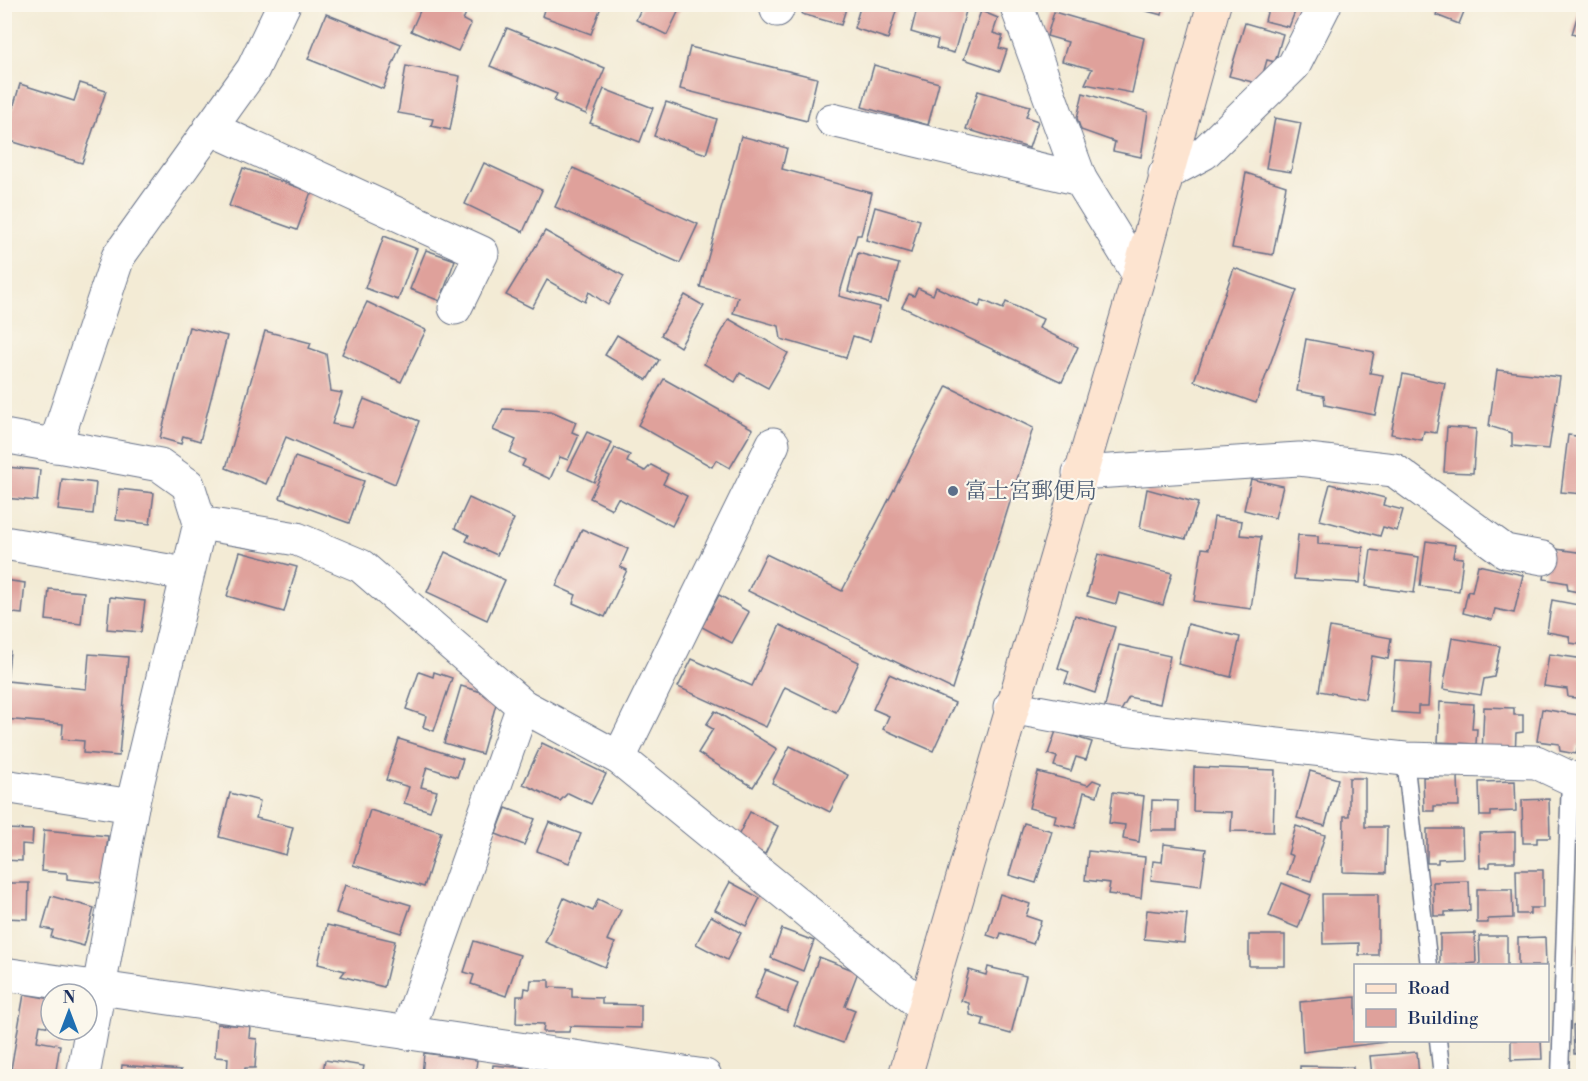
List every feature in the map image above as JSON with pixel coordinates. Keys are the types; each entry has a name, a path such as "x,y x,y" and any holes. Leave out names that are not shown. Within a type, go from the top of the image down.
{"street":[{"path":"56,446 118,256 252,69 284,4"},
{"path":"1016,4 1080,180 1139,275"},
{"path":"905,1077 1010,707 1139,275 1165,174 1214,4"},
{"path":"1165,174 1204,153 1294,64 1325,4"},
{"path":"832,120 1080,180"},
{"path":"210,128 482,253 455,308"},
{"path":"4,436 160,465 188,485 200,523 132,806 99,988 407,1033 556,1066 705,1077"},
{"path":"619,758 773,444"},
{"path":"1079,473 1299,459 1394,470 1505,551 1544,558"},
{"path":"200,523 297,539 361,566 524,706 619,758 924,1008"},
{"path":"4,543 169,571"},
{"path":"407,1033 524,706"},
{"path":"1010,707 1124,728 1405,759 1536,762 1577,779"},
{"path":"4,786 132,806"},
{"path":"4,974 58,982"},
{"path":"83,1077 89,1042"}],"lane":[{"path":"1405,759 1429,964"},
{"path":"1560,1077 1577,779"},
{"path":"1437,1042 1442,1077"}],"building":[{"path":"423,4 470,4 463,20 471,24 458,51 411,31"},
{"path":"546,4 602,4 591,34 542,16"},
{"path":"643,4 681,6 667,35 636,20"},
{"path":"861,4 898,4 888,39 854,28"},
{"path":"918,4 968,4 954,53 936,48 938,40 911,32"},
{"path":"1120,4 1164,4 1162,15"},
{"path":"1269,4 1298,4 1289,27 1265,21"},
{"path":"1440,4 1467,4 1459,24 1436,15"},
{"path":"1581,4 1584,4 1584,38 1572,34"},
{"path":"805,5 847,5 841,25 802,14"},
{"path":"981,11 998,18 993,33 1003,36 999,48 1007,50 1000,71 964,59"},
{"path":"1054,12 1144,38 1132,93 1085,84 1092,69 1062,61 1068,42 1047,36"},
{"path":"326,14 401,44 383,89 308,59"},
{"path":"1245,23 1283,34 1275,62 1267,60 1260,84 1229,76"},
{"path":"507,28 605,68 586,114 554,101 557,94 490,66"},
{"path":"690,47 817,78 807,121 680,89"},
{"path":"874,65 939,83 928,125 862,107"},
{"path":"406,66 460,76 450,130 431,126 433,119 398,113"},
{"path":"80,83 106,91 82,163 4,139 20,84 74,101"},
{"path":"604,89 653,108 640,142 590,123"},
{"path":"978,91 1030,106 1026,117 1038,121 1029,148 966,129"},
{"path":"1083,93 1148,112 1141,157 1113,151 1115,142 1081,130 1077,118"},
{"path":"666,102 717,119 706,154 654,136"},
{"path":"1275,118 1301,123 1291,172 1266,168"},
{"path":"741,136 787,148 782,169 872,193 861,235 857,235 839,296 880,307 870,341 853,336 846,358 781,339 779,326 733,313 738,297 700,287"},
{"path":"484,163 542,190 523,232 465,204"},
{"path":"243,168 311,192 297,230 229,206"},
{"path":"573,168 698,224 680,263 555,207"},
{"path":"1246,173 1286,186 1273,255 1232,248"},
{"path":"875,207 920,220 911,253 866,240"},
{"path":"545,231 624,276 608,305 589,292 585,302 547,280 532,308 506,295"},
{"path":"384,236 417,249 398,300 365,288"},
{"path":"426,250 455,260 440,301 410,289"},
{"path":"858,253 899,264 888,302 848,291"},
{"path":"1234,268 1297,290 1256,403 1194,381"},
{"path":"936,287 979,307 982,300 1003,309 1006,302 1043,319 1039,328 1078,347 1062,382 902,307 909,294 914,296 918,288 933,295"},
{"path":"685,295 704,306 680,347 661,335"},
{"path":"367,302 426,330 401,382 342,354"},
{"path":"729,319 788,353 768,388 740,373 735,382 704,364"},
{"path":"189,327 227,336 200,441 183,436 181,444 160,438"},
{"path":"265,331 311,343 309,348 326,354 331,391 342,393 332,424 352,428 364,399 419,421 395,484 286,437 266,484 226,468"},
{"path":"617,335 659,360 647,380 605,355"},
{"path":"1306,339 1374,352 1370,373 1383,375 1375,415 1325,405 1324,396 1297,391"},
{"path":"1497,370 1560,377 1549,449 1512,446 1512,433 1489,426"},
{"path":"1403,374 1445,383 1436,433 1424,431 1422,440 1391,434"},
{"path":"664,379 753,429 730,468 716,460 712,467 638,425"},
{"name":"富士宮郵便局","path":"947,386 1033,428 952,689 748,591 766,554 842,591"},
{"path":"503,409 551,411 576,422 572,432 579,435 568,460 560,457 550,479 522,466 525,460 510,453 516,440 493,430"},
{"path":"1447,427 1476,429 1473,473 1444,472"},
{"path":"587,432 612,443 594,482 568,470"},
{"path":"1568,435 1584,437 1584,494 1561,492"},
{"path":"615,448 630,455 627,462 645,471 651,465 668,474 663,484 687,496 672,526 618,498 612,509 590,498"},
{"path":"295,457 364,481 349,523 280,498"},
{"path":"6,467 40,470 37,501 4,498"},
{"path":"62,479 96,483 93,514 58,510"},
{"path":"1251,479 1283,486 1275,518 1244,510"},
{"path":"1330,484 1385,498 1383,505 1403,510 1397,531 1383,527 1380,536 1320,520"},
{"path":"119,489 154,493 150,524 116,520"},
{"path":"1147,489 1198,503 1186,539 1140,528"},
{"path":"469,498 514,519 497,555 466,541 469,535 455,528"},
{"path":"1214,517 1242,521 1240,535 1261,537 1251,609 1194,601 1202,548 1209,549"},
{"path":"582,529 628,549 620,567 627,570 605,617 573,603 576,595 556,586"},
{"path":"1298,535 1318,536 1318,544 1363,547 1360,583 1294,579"},
{"path":"1426,541 1455,545 1453,557 1463,558 1459,591 1420,586"},
{"path":"1549,548 1584,553 1584,593 1568,590 1567,583 1544,579"},
{"path":"1371,550 1419,557 1414,593 1366,586"},
{"path":"240,552 297,567 284,612 227,596"},
{"path":"445,552 505,580 487,620 427,592"},
{"path":"1098,554 1172,573 1163,605 1119,593 1116,604 1087,596"},
{"path":"1478,565 1523,575 1514,613 1495,609 1492,620 1463,613 1468,591 1472,592"},
{"path":"4,580 25,583 22,614 4,612"},
{"path":"49,589 84,592 81,624 46,620"},
{"path":"719,595 749,612 732,643 702,627"},
{"path":"110,597 145,601 141,632 107,629"},
{"path":"1552,600 1584,606 1584,645 1570,643 1569,636 1547,632"},
{"path":"1075,615 1115,627 1095,693 1065,683 1069,672 1058,668"},
{"path":"1188,624 1240,637 1231,677 1178,664"},
{"path":"780,625 859,662 836,712 785,687 766,727 678,687 692,659 752,686"},
{"path":"1330,627 1391,638 1388,659 1372,656 1365,699 1319,691"},
{"path":"1452,638 1500,646 1494,677 1484,679 1481,695 1443,689"},
{"path":"1119,645 1170,656 1160,704 1129,697 1119,714 1103,715"},
{"path":"4,650 10,651 7,681 86,689 89,654 128,657 119,756 83,753 84,741 62,739 63,724 4,719"},
{"path":"1549,654 1584,659 1584,699 1568,697 1567,689 1544,686"},
{"path":"1395,661 1431,663 1428,706 1418,706 1418,714 1391,712"},
{"path":"419,672 433,677 434,672 452,678 434,731 423,727 426,716 406,709"},
{"path":"889,674 955,703 933,751 883,729 889,716 873,709"},
{"path":"461,686 498,697 482,754 444,743"},
{"path":"1440,702 1474,704 1472,729 1477,729 1476,744 1438,742"},
{"path":"1484,707 1514,708 1514,715 1523,715 1523,732 1516,733 1515,756 1482,754"},
{"path":"1542,709 1584,716 1584,745 1578,745 1576,754 1560,751 1559,744 1537,741"},
{"path":"715,711 777,749 753,787 698,753 713,729 706,725"},
{"path":"1056,731 1092,742 1086,760 1076,757 1071,771 1054,766 1057,757 1048,754"},
{"path":"399,739 463,759 457,777 427,767 421,787 437,791 430,811 404,803 409,787 386,780"},
{"path":"542,743 606,774 591,804 568,793 560,801 523,784"},
{"path":"790,746 848,775 830,812 772,783"},
{"path":"1194,767 1275,770 1273,832 1231,831 1232,812 1193,811"},
{"path":"1310,771 1338,779 1325,826 1297,818"},
{"path":"1038,772 1088,785 1093,780 1101,783 1097,796 1084,792 1075,828 1054,823 1056,815 1029,808"},
{"path":"1458,776 1459,806 1434,806 1434,811 1424,811 1423,777"},
{"path":"1349,778 1365,778 1365,827 1387,827 1386,873 1343,872 1344,816 1349,816"},
{"path":"1515,781 1516,811 1491,812 1491,816 1480,816 1479,782"},
{"path":"1113,792 1144,796 1139,842 1123,839 1125,825 1109,823"},
{"path":"230,793 260,801 256,818 293,827 286,855 219,837"},
{"path":"1549,799 1550,838 1537,838 1537,843 1523,843 1522,800"},
{"path":"1152,800 1178,801 1177,830 1151,830"},
{"path":"506,808 535,819 524,845 496,834"},
{"path":"370,810 441,832 424,887 353,865"},
{"path":"750,812 778,826 765,854 736,840"},
{"path":"549,822 581,834 569,863 537,851"},
{"path":"1024,823 1052,831 1036,883 1009,875"},
{"path":"1296,826 1325,835 1311,881 1287,874 1293,856 1288,854"},
{"path":"4,829 33,830 32,845 22,844 22,861 4,860"},
{"path":"1427,829 1462,829 1463,858 1438,859 1438,863 1427,863"},
{"path":"44,830 108,836 103,883 67,879 67,873 41,871"},
{"path":"1515,832 1515,862 1490,862 1490,867 1480,868 1479,833"},
{"path":"1164,844 1206,849 1201,886 1151,880 1153,861 1162,862"},
{"path":"1088,851 1145,857 1141,898 1108,894 1110,883 1085,880"},
{"path":"1516,870 1543,870 1543,908 1530,908 1530,914 1517,914"},
{"path":"1469,881 1470,911 1445,912 1445,916 1434,916 1433,882"},
{"path":"730,882 760,898 746,926 715,910"},
{"path":"4,883 29,883 28,919 4,918"},
{"path":"1282,883 1311,895 1298,928 1269,916"},
{"path":"345,885 411,905 401,933 336,913"},
{"path":"1477,889 1512,889 1513,918 1488,919 1488,923 1477,923"},
{"path":"1000,894 1030,904 1026,916 1041,921 1033,944 1001,933 999,939 987,935"},
{"path":"1322,894 1378,894 1378,955 1359,955 1359,943 1323,944"},
{"path":"51,896 94,908 84,946 51,937 53,930 42,928"},
{"path":"564,898 593,911 598,899 621,910 607,940 615,943 605,967 545,942"},
{"path":"1147,910 1187,914 1184,943 1144,939"},
{"path":"711,916 741,933 727,960 696,944"},
{"path":"327,925 395,941 384,987 341,976 345,971 318,964"},
{"path":"782,929 814,941 803,971 771,958"},
{"path":"1475,933 1476,963 1440,964 1440,934"},
{"path":"1249,935 1285,935 1285,966 1249,966"},
{"path":"1479,936 1507,936 1507,964 1480,964"},
{"path":"1545,937 1546,964 1518,964 1518,938"},
{"path":"474,941 520,955 506,996 471,984 474,975 464,972"},
{"path":"1578,947 1584,947 1584,985 1579,985"},
{"path":"819,957 858,972 845,1006 855,1010 843,1043 794,1025"},
{"path":"988,967 1026,976 1011,1034 982,1026 984,1019 970,1015 969,1003 961,1001 969,970 986,975"},
{"path":"766,970 798,983 787,1012 754,999"},
{"path":"531,980 549,980 549,987 572,988 572,997 602,998 602,1004 641,1005 641,1028 570,1026 569,1032 543,1032 544,1024 516,1023 517,996 524,996 525,988 530,989"},
{"path":"24,994 39,997 37,1041 60,1045 55,1076 11,1069"},
{"path":"1354,997 1354,1042 1386,1042 1303,1052 1300,1002"},
{"path":"217,1024 250,1026 249,1038 257,1039 255,1068 245,1068 244,1076 227,1076 228,1058 215,1057"},
{"path":"1573,1025 1584,1025 1584,1054 1574,1054"},
{"path":"1511,1042 1541,1042 1542,1059 1511,1060"},
{"path":"1417,1052 1419,1076 1372,1076 1370,1056"},
{"path":"424,1053 477,1060 475,1076 422,1076"},
{"path":"325,1060 364,1066 362,1076 322,1076"},
{"path":"122,1065 181,1070 180,1076 121,1076"},
{"path":"493,1065 524,1068 523,1076 492,1076"},
{"path":"1300,1066 1353,1067 1353,1076 1300,1076"},
{"path":"572,1072 593,1075 593,1076 571,1076"}],"place":[{"name":"富士宮郵便局","path":"953,491"}]}
